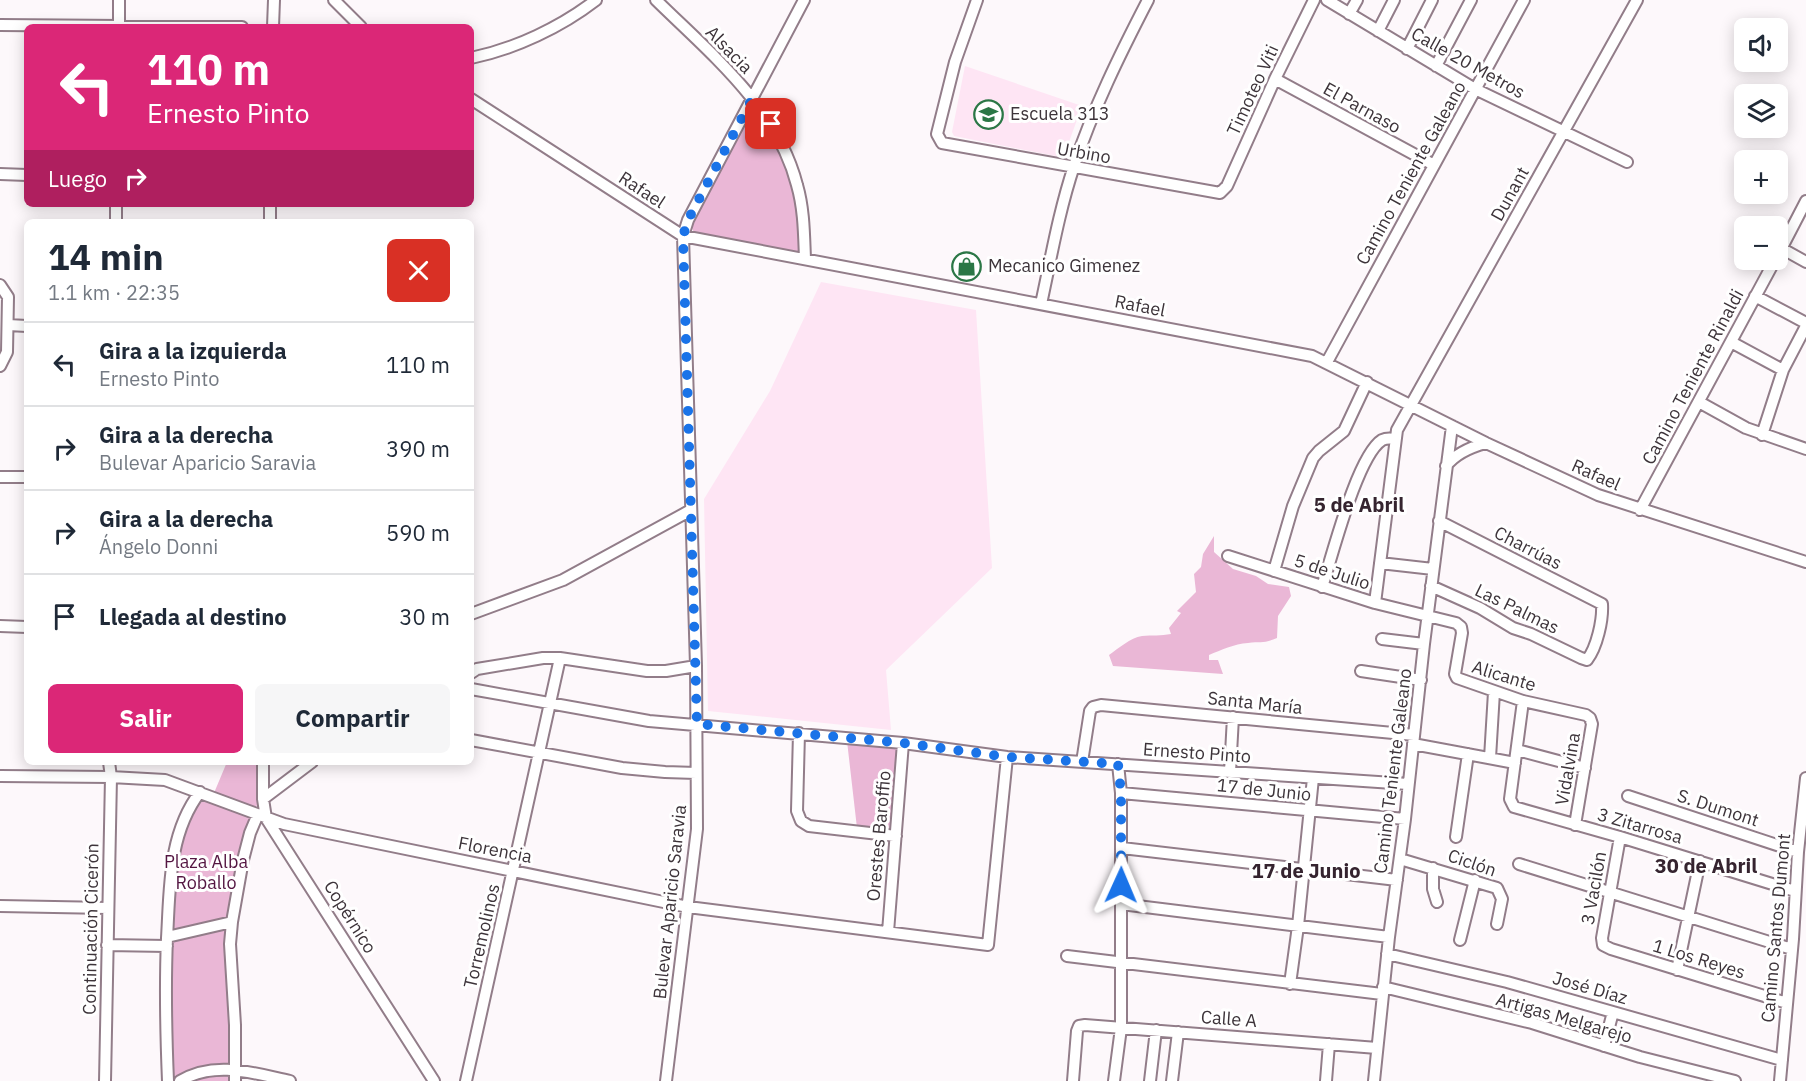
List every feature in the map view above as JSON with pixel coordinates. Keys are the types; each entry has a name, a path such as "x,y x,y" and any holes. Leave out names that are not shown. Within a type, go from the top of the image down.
{"street":[{"path":"119,0 119,24"},
{"path":"273,24 274,0"},
{"path":"334,0 358,24"},
{"path":"474,57 530,38 596,0"},
{"name":"Alsacia","path":"656,0 740,83 771,124 790,161 800,199 805,258"},
{"name":"Bulevar Aparicio Saravia","path":"666,1081 697,829 696,666 683,236 688,220 804,0"},
{"name":"Urbino","path":"977,0 955,62 938,134 942,143 1220,193"},
{"path":"1041,304 1073,168 1107,81 1148,0"},
{"name":"Timoteo Viti","path":"1220,193 1227,186 1275,79 1314,0"},
{"name":"Calle 20 Metros","path":"1327,0 1475,89 1627,162"},
{"path":"1349,14 1357,0"},
{"path":"1378,32 1394,0"},
{"path":"1407,49 1432,0"},
{"path":"1436,66 1471,0"},
{"name":"Dunant","path":"1375,603 1397,430 1637,0"},
{"name":"Camino Teniente Galeano","path":"1327,362 1521,1"},
{"path":"0,25 24,25"},
{"name":"El Parnaso","path":"1275,79 1434,165"},
{"name":"Rafael","path":"474,101 683,236 1302,354 1327,362 1486,443 1598,495 1806,562"},
{"path":"0,174 24,175"},
{"path":"1788,236 1805,206"},
{"path":"1788,255 1806,262"},
{"name":"Camino Teniente Rinaldi","path":"1640,510 1769,270"},
{"path":"0,365 7,352 8,325 8,297 1,286"},
{"path":"1755,296 1806,325 1783,370 1762,435"},
{"path":"8,325 24,326"},
{"path":"1731,342 1783,370"},
{"path":"1274,571 1293,506 1311,464 1319,451 1344,431 1366,382"},
{"path":"1699,402 1762,435 1806,448"},
{"name":"Camino Teniente Galeano","path":"1374,1081 1427,615 1452,426"},
{"path":"1322,587 1355,483 1364,464 1382,440 1389,438 1395,440"},
{"path":"1446,466 1463,451 1486,443"},
{"path":"0,477 24,477"},
{"path":"474,613 563,580 691,510"},
{"name":"Charrúas","path":"1439,521 1602,604 1598,631 1593,650 1588,658"},
{"name":"5 de Julio","path":"1228,556 1375,603 1427,615"},
{"path":"1380,563 1433,569"},
{"name":"Las Palmas","path":"1431,586 1480,608 1513,628 1530,633 1581,658 1587,660 1588,658"},
{"name":"Alicante","path":"1427,615 1456,623 1461,627 1455,674 1458,678 1523,701 1586,715 1590,718"},
{"path":"0,626 24,627"},
{"path":"1382,639 1424,644"},
{"path":"474,671 543,658 560,658 647,671 666,671 696,666"},
{"name":"Torremolinos","path":"466,1081 560,658"},
{"path":"1361,671 1421,680"},
{"name":"Ernesto Pinto","path":"474,690 649,721 903,743 1007,757 1408,784"},
{"path":"1490,758 1494,692"},
{"path":"1515,763 1523,701"},
{"name":"Santa María","path":"1082,762 1089,715 1093,707 1101,705 1233,717 1414,739 1468,754 1515,763"},
{"path":"1230,772 1233,717"},
{"name":"Vidalvina","path":"1575,825 1592,724 1590,718"},
{"path":"799,733 797,811 801,821 809,826 896,836"},
{"path":"474,741 622,768 696,772"},
{"name":"Orestes Baroffio","path":"888,932 903,743"},
{"path":"1517,750 1585,768"},
{"path":"1456,837 1468,754"},
{"name":"Florencia","path":"0,776 165,780 284,824 688,907 988,945 1007,757"},
{"name":"3 Zitarrosa","path":"1515,763 1510,802 1518,810 1620,837 1796,891"},
{"path":"1114,1081 1121,1028 1122,848 1118,764"},
{"name":"Continuación Cicerón","path":"105,1081 109,765"},
{"name":"Copérnico","path":"263,765 262,816 434,1081"},
{"path":"263,800 308,765"},
{"path":"1290,984 1313,778"},
{"name":"Camino Santos Dumont","path":"1780,1081 1806,778"},
{"path":"168,1081 165,1027 169,882 177,839 186,814 200,792"},
{"name":"17 de Junio","path":"1121,793 1405,819"},
{"name":"S. Dumont","path":"1628,796 1798,852"},
{"path":"234,1081 235,1025 230,944 232,922 250,833 262,816"},
{"name":"3 Vacilón","path":"1603,945 1602,938 1620,837"},
{"path":"1122,848 1397,880"},
{"name":"Ciclón","path":"1400,859 1493,886 1500,891 1502,899 1497,924"},
{"path":"1677,970 1700,861"},
{"path":"1520,864 1792,949"},
{"path":"1433,868 1433,889 1437,902"},
{"path":"1460,940 1475,880"},
{"path":"1121,904 1389,937"},
{"path":"0,906 108,908"},
{"path":"107,945 167,941 232,922"},
{"name":"1 Los Reyes","path":"1603,945 1787,1003"},
{"name":"José Díaz","path":"1387,954 1508,982 1782,1060"},
{"name":"Artigas Melgarejo","path":"1067,956 1290,984 1383,991 1532,1023 1640,1057 1735,1081"},
{"path":"1604,1046 1613,1012"},
{"name":"Calle A","path":"1073,1081 1079,1026 1377,1048"},
{"path":"1150,1081 1156,1030"},
{"path":"1172,1081 1178,1032"},
{"path":"1326,1081 1329,1044"},
{"path":"180,1081 203,1071 235,1069 290,1081"}],"shaded area":[{"path":"965,66 1082,106 1065,153 1060,157 954,136 952,132"},
{"path":"821,282 976,310 992,568 886,670 891,730 708,711 704,499 770,391"}],"green space":[{"path":"748,114 759,115 783,156 797,201 800,250 797,253 694,233 691,225"},
{"path":"1214,536 1214,552 1233,569 1256,576 1268,584 1289,587 1291,596 1278,616 1277,638 1265,642 1238,645 1209,655 1209,660 1218,660 1223,674 1113,666 1109,655 1129,641 1142,636 1171,634 1169,628 1181,613 1177,611 1196,592 1194,574 1201,567 1203,554"},
{"path":"847,741 898,747 892,832 857,828"},
{"path":"226,765 260,765 261,800 258,805 254,807 214,793"},
{"name":"Plaza Alba Roballo","path":"202,798 250,818 228,934 225,970 229,989 231,1081 174,1081 172,1072 170,1041 171,894 182,842 196,804"}],"place":[{"name":"Escuela 313","path":"989,114"},
{"name":"Mecanico Gimenez","path":"967,266"}],"district":[{"name":"5 de Abril","path":"1359,505"},
{"name":"30 de Abril","path":"1706,866"},
{"name":"17 de Junio","path":"1306,871"}],"route":[{"path":"771,124 752,99 688,220 683,236 697,724 903,743 1007,757 1118,764 1121,793 1121,885"}]}
